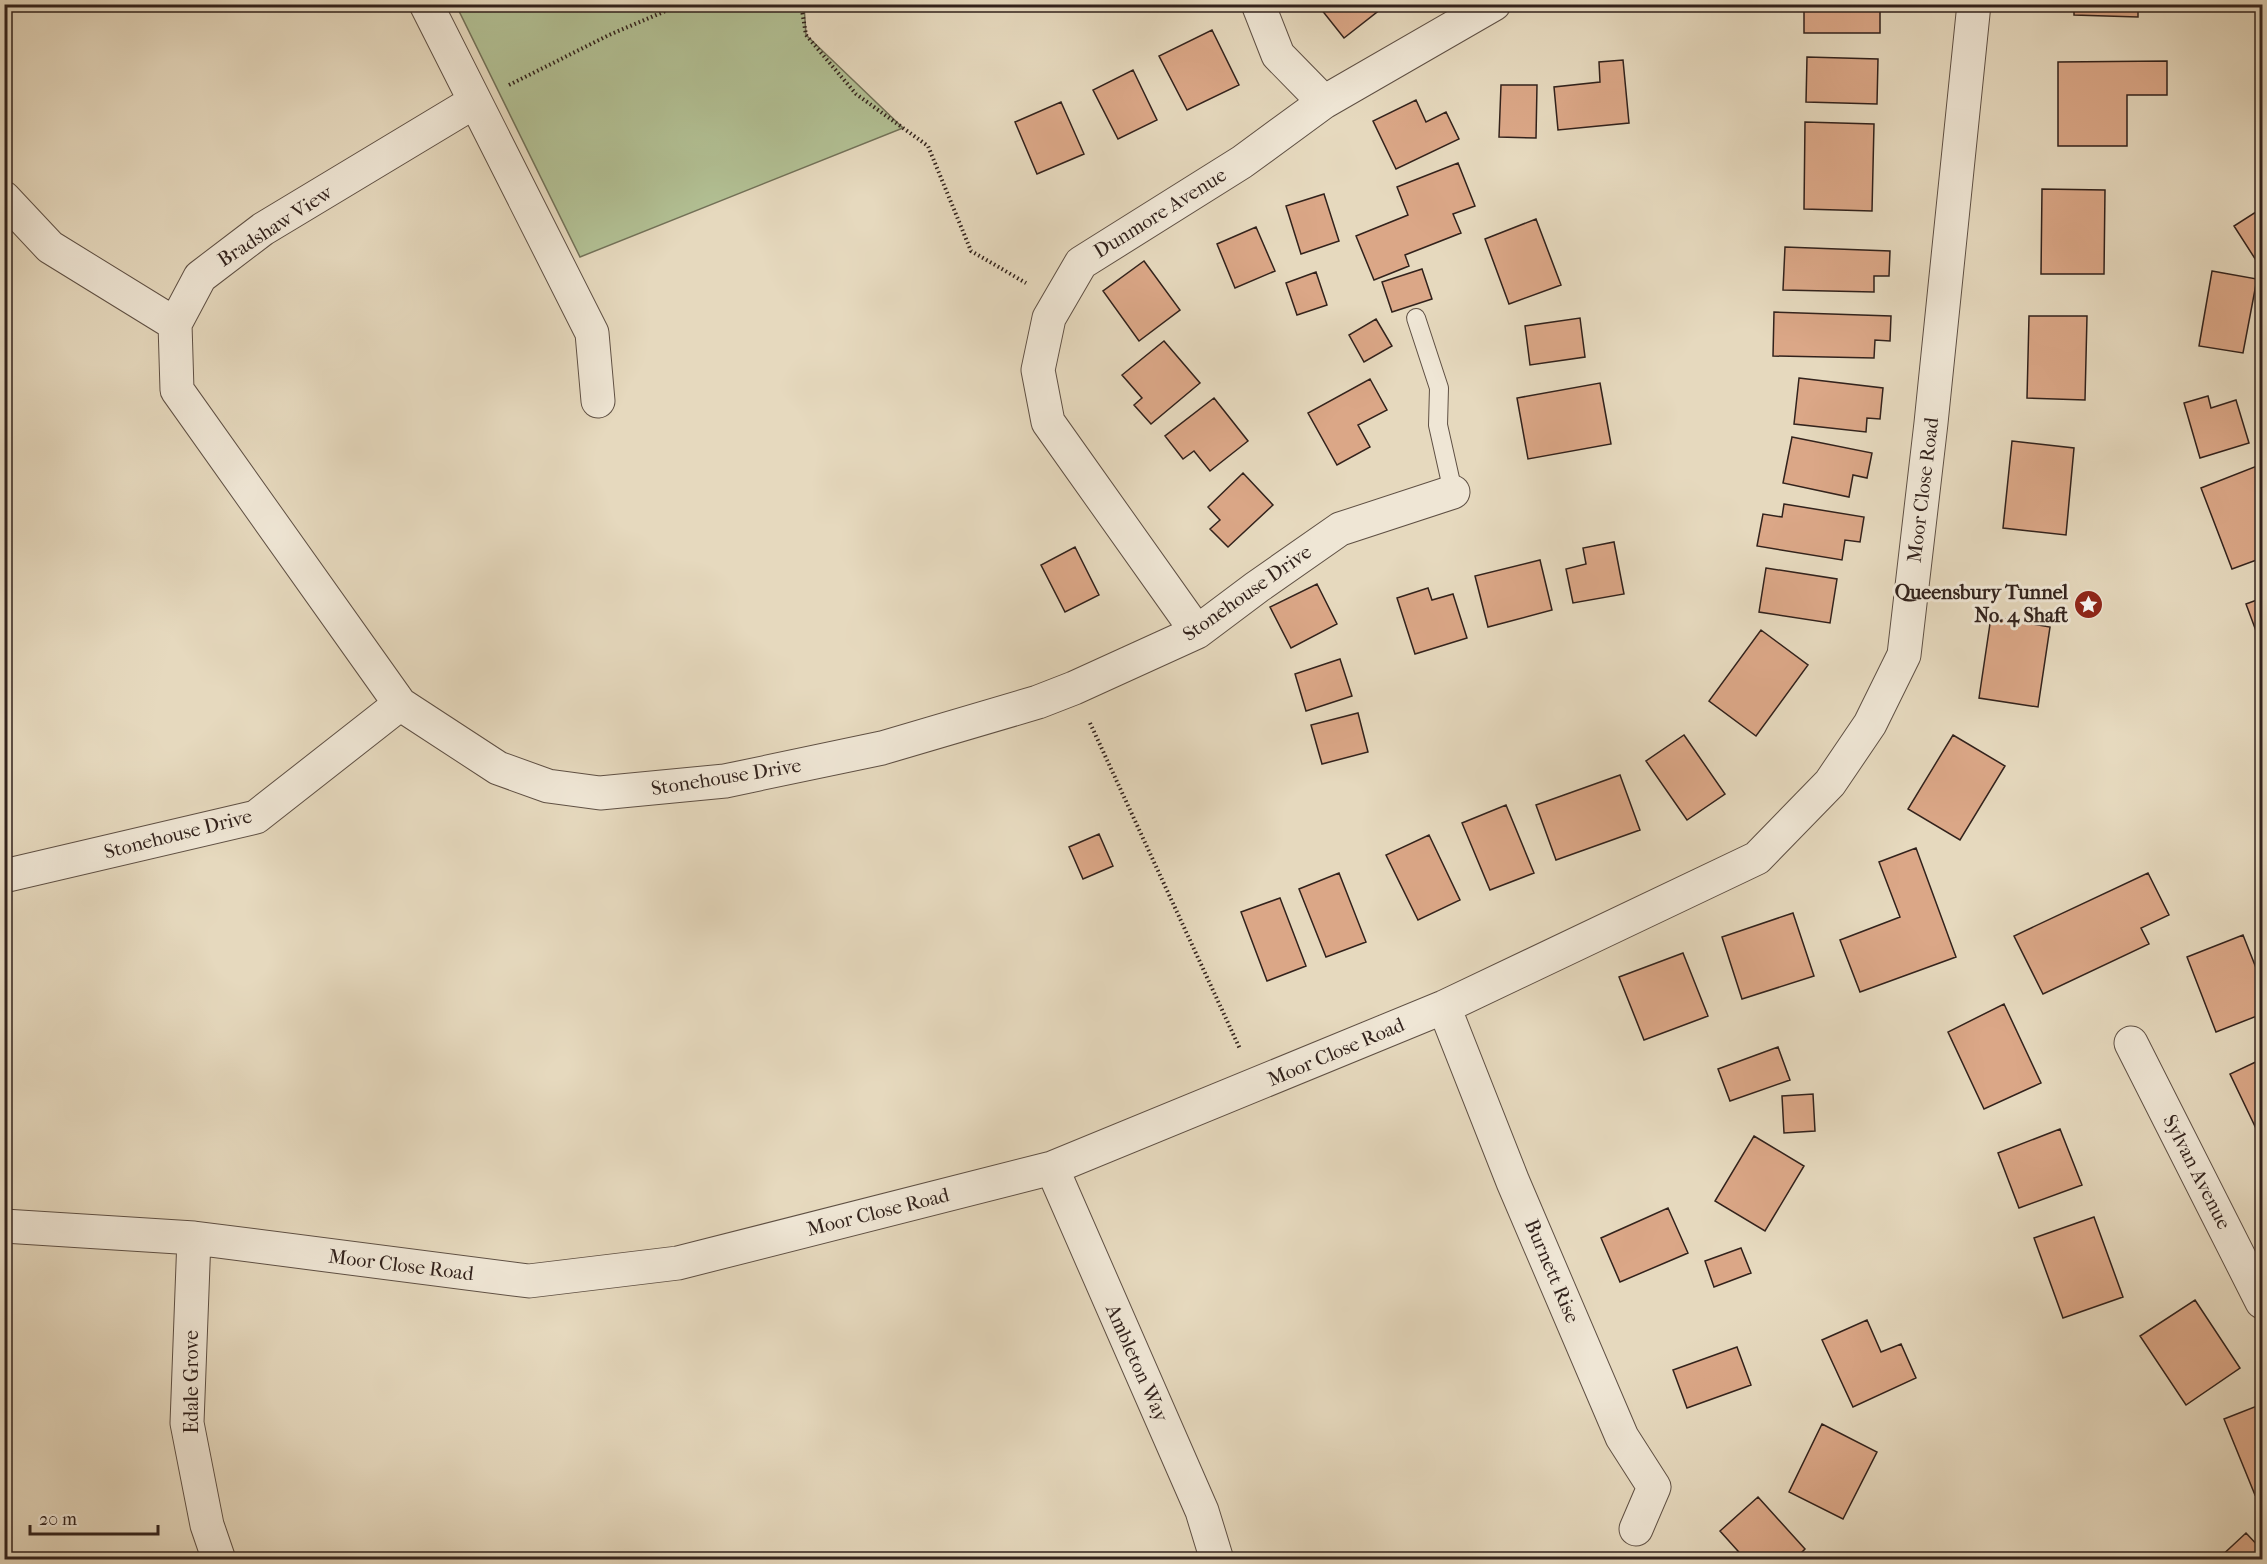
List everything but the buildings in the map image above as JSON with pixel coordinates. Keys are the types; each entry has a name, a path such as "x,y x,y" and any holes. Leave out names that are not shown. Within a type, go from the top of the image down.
{"street":[{"path":"426,4 592,333 598,401"},
{"path":"1257,4 1278,55 1324,102"},
{"name":"Dunmore Avenue","path":"1197,632 1048,422 1038,370 1050,318 1081,263 1242,162 1324,102 1494,4"},
{"name":"Moor Close Road","path":"4,1226 194,1238 529,1281 678,1263 1052,1168 1444,1007 1757,858 1830,783 1870,723 1904,655 1931,423 1974,4"},
{"name":"Bradshaw View","path":"400,704 177,390 175,324 200,277 263,229 474,102"},
{"path":"4,198 50,247 175,324"},
{"name":"Stonehouse Drive","path":"4,876 256,817 400,704 498,768 548,786 600,793 725,781 882,748 1038,702 1074,688 1197,632 1340,529 1453,492"},
{"name":"Burnett Rise","path":"1444,1007 1513,1182 1622,1437 1654,1486 1636,1529"},
{"name":"Sylvan Avenue","path":"2131,1043 2262,1302"},
{"name":"Ambleton Way","path":"1052,1168 1202,1511 1217,1560"},
{"name":"Edale Grove","path":"194,1238 187,1423 207,1525 219,1560"}],"lane":[{"path":"1416,318 1439,388 1438,425 1453,492"}],"path":[{"path":"474,102 609,35 682,4"},
{"path":"801,4 806,35 856,94 928,146 971,251 1021,281 1062,297"},
{"path":"1074,688 1257,1085"}],"green space":[{"path":"456,5 804,5 806,35 903,128 580,257"}],"place":[{"name":"Queensbury Tunnel No. 4 Shaft","path":"2089,604"}]}
